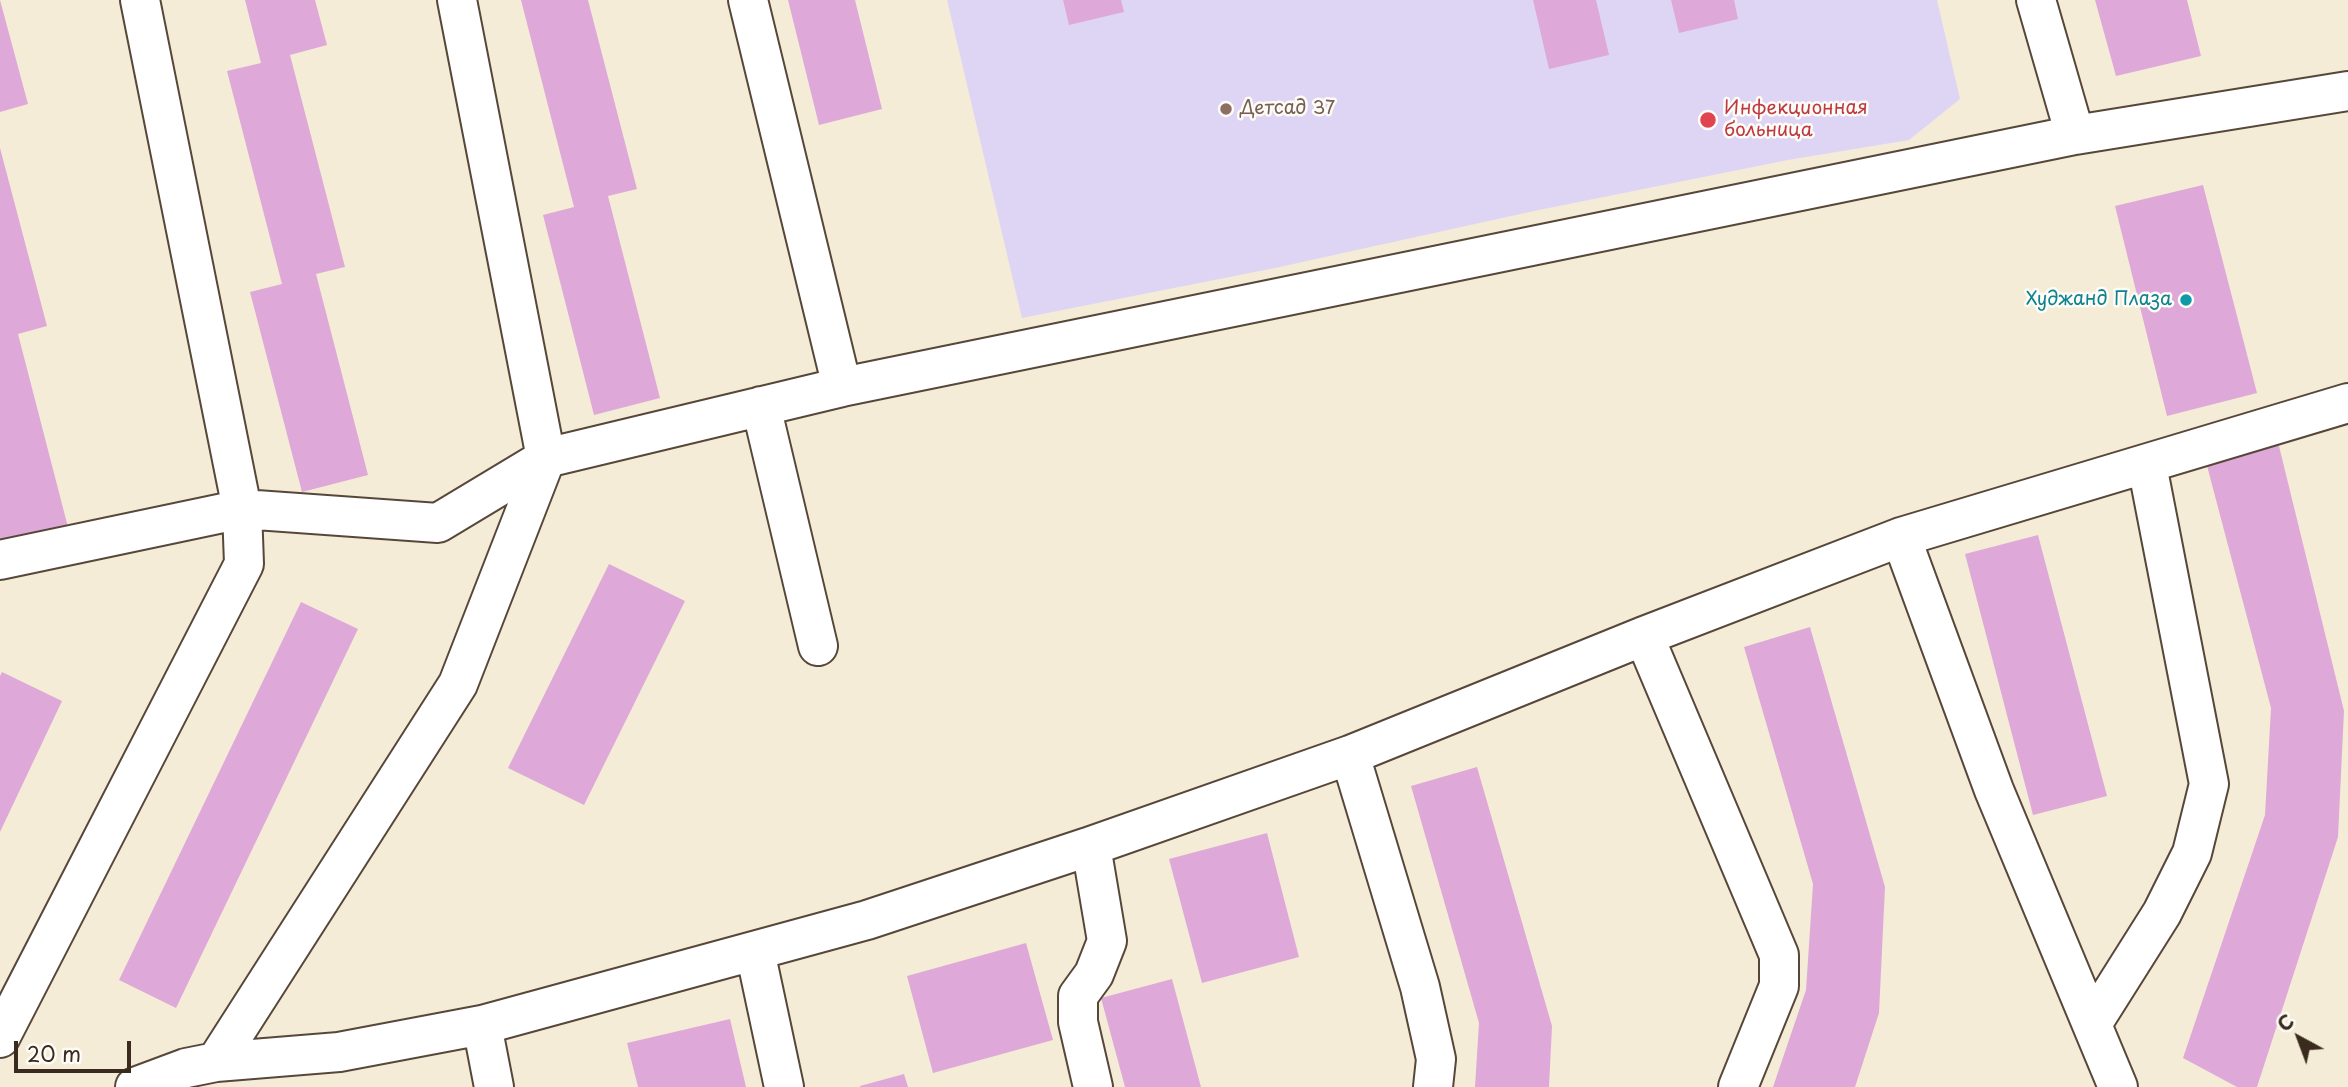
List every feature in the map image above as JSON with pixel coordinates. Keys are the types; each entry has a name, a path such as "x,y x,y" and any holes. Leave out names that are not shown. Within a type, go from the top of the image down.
{"street":[{"path":"0,1038 244,564 242,509 140,0"},
{"path":"199,1072 458,684 545,458 457,0"},
{"path":"748,0 842,387"},
{"path":"2036,0 2075,135"},
{"path":"0,560 242,509 438,523 545,458 842,387 2075,135 2348,91"},
{"path":"135,1087 199,1072 339,1052 482,1025 867,919 1091,846 1350,755 1644,636 1901,537 2348,403"},
{"path":"761,407 818,646"},
{"path":"2092,1024 2162,913 2192,853 2208,784 2147,465"},
{"path":"1901,537 1994,790 2118,1087"},
{"path":"1644,636 1779,955 1779,986 1738,1087"},
{"path":"1350,755 1420,987 1436,1059 1433,1087"},
{"path":"1091,846 1107,941 1094,974 1078,996 1078,1022 1093,1087"},
{"path":"755,951 784,1087"},
{"path":"482,1025 494,1087"}],"shaded area":[{"name":"Детсад 37","path":"947,0 1937,0 1960,99 1909,140 1788,160 1534,211 1275,268 1022,318"}],"building":[{"path":"0,0 28,104 0,112"},
{"path":"245,0 315,0 327,45 290,55 345,267 316,274 368,475 302,492 250,292 282,284 227,71 261,63"},
{"path":"521,0 588,0 637,189 608,196 660,398 594,415 543,215 574,207"},
{"path":"788,0 855,0 882,109 819,125"},
{"path":"1063,0 1121,0 1124,12 1069,25"},
{"path":"1533,0 1596,0 1609,55 1549,69"},
{"path":"1671,0 1734,0 1738,19 1679,33"},
{"path":"2095,0 2187,0 2201,56 2116,76"},
{"path":"0,148 47,326 18,334 70,535 3,552 0,539"},
{"name":"Худжанд Плаза","path":"2203,185 2257,393 2167,416 2115,206"},
{"path":"2278,442 2344,711 2338,837 2257,1087 2237,1087 2183,1058 2265,815 2271,708 2206,462"},
{"path":"2038,535 2107,796 2033,815 1965,554"},
{"path":"609,564 685,601 584,805 508,768"},
{"path":"301,602 358,629 176,1008 119,980"},
{"path":"1810,627 1885,887 1879,1013 1855,1087 1773,1087 1806,990 1813,884 1744,647"},
{"path":"2,672 62,701 0,832 0,676"},
{"path":"1477,767 1552,1026 1549,1087 1475,1087 1479,1023 1411,786"},
{"path":"1267,833 1299,957 1202,983 1169,859"},
{"path":"1026,943 1053,1040 933,1073 907,976"},
{"path":"1172,979 1201,1087 1125,1087 1101,998"},
{"path":"730,1019 746,1087 638,1087 627,1043"},
{"path":"904,1074 908,1087 860,1087 860,1086"}],"place":[{"name":"Детсад 37","path":"1226,109"},
{"name":"Инфекционная больница","path":"1708,120"},
{"name":"Худжанд Плаза","path":"2186,300"}]}
